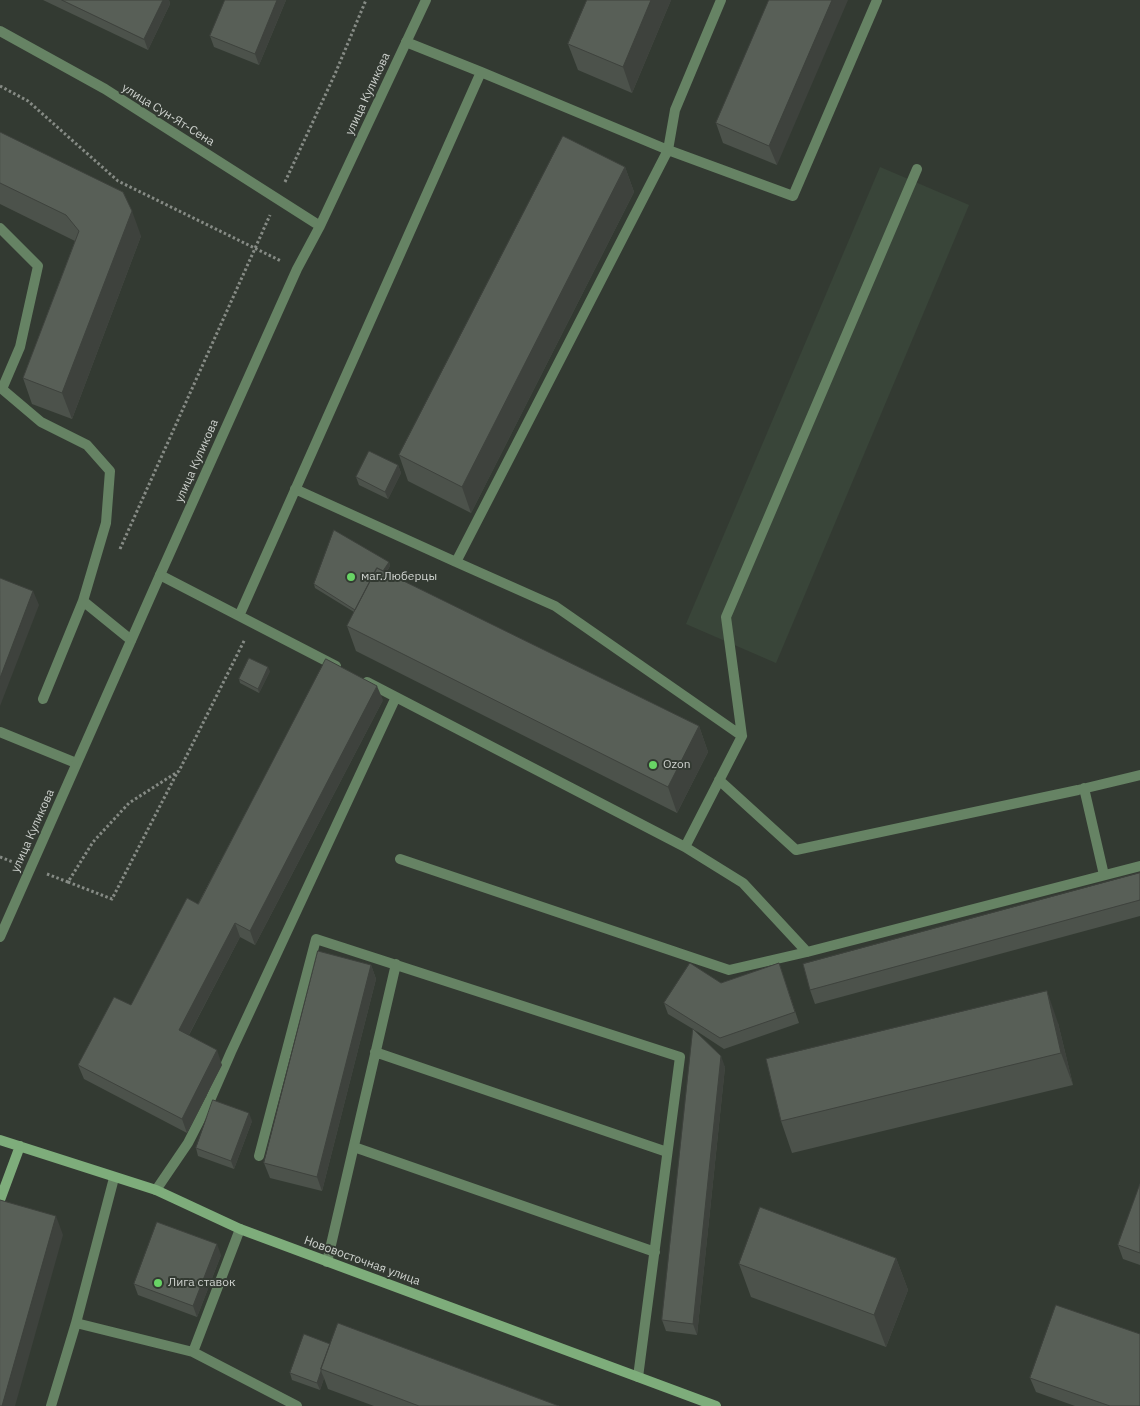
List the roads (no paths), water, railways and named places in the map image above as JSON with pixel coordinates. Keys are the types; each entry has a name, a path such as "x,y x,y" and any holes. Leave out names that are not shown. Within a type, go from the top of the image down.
{"main road":[{"name":"Нововосточная улица","path":"0,1140 156,1190 240,1229 716,1406"},
{"path":"0,1200 20,1146"}],"street":[{"name":"улица Куликова","path":"0,937 297,269 320,226 426,0"},
{"path":"456,562 668,150 675,110 721,0"},
{"path":"406,42 668,150 793,196 877,0"},
{"name":"улица Сун-Ят-Сена","path":"0,31 105,89 320,226"},
{"path":"239,616 481,72"},
{"path":"686,847 742,736 726,617 917,169"},
{"path":"0,228 38,266 20,347 2,389 41,422 87,445 110,471 106,523 83,601 42,699"},
{"path":"295,489 555,606 742,736"},
{"path":"160,575 686,847 743,883 807,952"},
{"path":"83,601 131,640"},
{"path":"156,1190 188,1143 211,1098 396,697"},
{"path":"0,732 76,763"},
{"path":"719,780 796,850 1140,775"},
{"path":"1084,788 1104,875"},
{"path":"400,859 729,970 807,952 1140,866"},
{"path":"259,1156 316,939 680,1058 638,1377"},
{"path":"327,1262 396,964"},
{"path":"375,1052 667,1152"},
{"path":"354,1147 655,1252"},
{"path":"51,1406 76,1322 114,1178"},
{"path":"193,1352 240,1229"},
{"path":"76,1322 193,1352 297,1406"}],"place":[{"name":"маг.Люберцы","path":"351,577"},
{"name":"Ozon","path":"653,765"},
{"name":"Лига ставок","path":"158,1283"}]}
